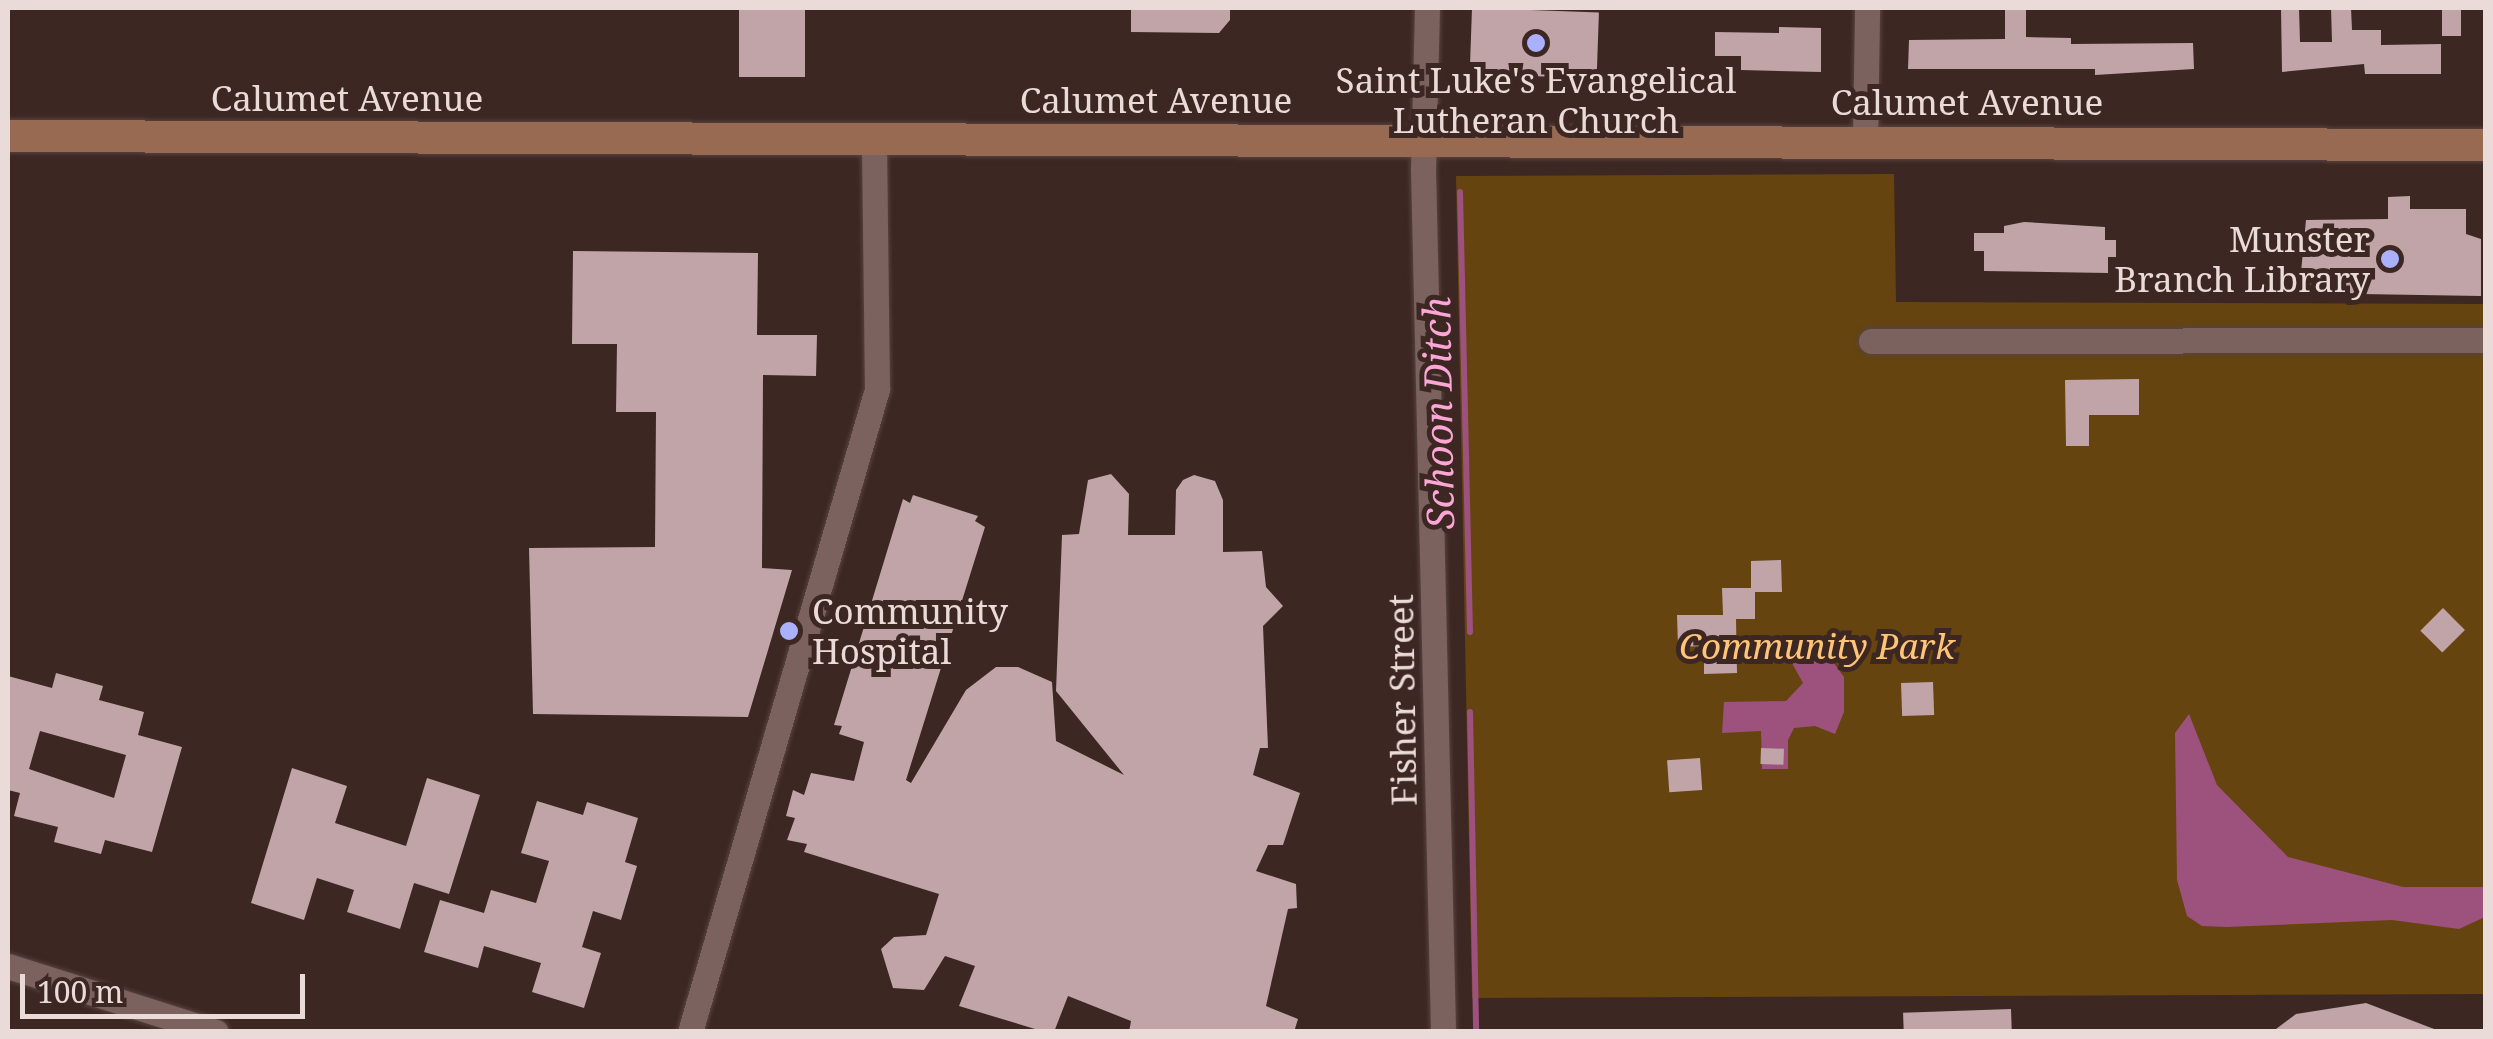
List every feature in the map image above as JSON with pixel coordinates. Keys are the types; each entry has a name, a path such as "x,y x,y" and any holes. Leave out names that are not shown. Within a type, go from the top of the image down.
{"main road":[{"name":"Calumet Avenue","path":"8,136 1424,138 2486,145"}],"street":[{"name":"Fisher Street","path":"1427,8 1424,138 1443,1032"},
{"path":"1865,142 1867,8"},
{"path":"690,1032 877,388 874,140"},
{"path":"1871,341 2486,340"},
{"path":"8,966 216,1032"}],"green space":[{"name":"Community Park","path":"1894,174 1896,302 2485,304 2485,994 1472,998 1456,176"}],"shaded area":[{"path":"1807,648 1828,655 1844,677 1844,712 1835,734 1815,726 1794,728 1788,740 1788,769 1762,769 1761,731 1722,733 1724,702 1786,701 1803,683 1787,654"},
{"path":"2189,714 2217,785 2288,857 2403,887 2485,887 2485,917 2459,929 2392,920 2202,926 2187,916 2177,880 2175,733"}],"building":[{"path":"739,8 805,8 805,77 739,77"},
{"path":"1131,8 1230,8 1230,20 1219,33 1131,32"},
{"name":"Saint Luke's Evangelical Lutheran Church","path":"1472,8 1599,12 1597,78 1470,74"},
{"path":"2005,8 2026,8 2026,37 2071,38 2071,44 2193,43 2194,69 2095,75 2095,69 1908,69 1909,40 2005,39"},
{"path":"2281,8 2299,8 2300,42 2332,42 2331,8 2351,8 2352,30 2381,30 2381,45 2441,44 2441,74 2365,74 2364,64 2282,72"},
{"path":"2442,8 2461,8 2461,36 2442,36"},
{"path":"1779,27 1821,28 1821,72 1741,70 1741,56 1715,56 1715,32 1779,33"},
{"name":"Munster Branch Library","path":"2410,196 2410,209 2466,209 2466,234 2481,239 2481,296 2299,293 2306,220 2388,219 2388,197"},
{"path":"2024,222 2105,227 2105,240 2116,240 2116,257 2108,257 2108,273 1984,271 1984,251 1974,251 1974,233 2004,233 2004,226"},
{"path":"573,251 758,253 757,335 817,335 816,376 763,375 762,568 792,570 748,717 533,714 529,548 655,547 656,412 616,412 617,344 572,344"},
{"path":"2139,379 2139,415 2089,415 2089,446 2066,446 2065,380"},
{"path":"1111,474 1129,494 1128,535 1175,535 1176,490 1183,480 1194,475 1215,481 1223,500 1223,552 1262,551 1266,587 1283,606 1263,626 1268,748 1260,748 1253,775 1300,793 1283,845 1268,845 1256,871 1296,884 1297,908 1288,909 1266,1006 1298,1019 1294,1032 1129,1032 1131,1021 1068,996 1054,1032 1045,1032 959,1006 975,966 945,956 924,990 893,988 881,949 894,937 926,935 939,894 804,852 807,844 787,840 795,818 786,816 793,790 804,795 811,773 854,781 864,742 839,734 842,726 834,725 903,499 910,503 913,495 978,516 975,521 985,527 906,780 911,783 966,690 996,667 1018,667 1052,682 1056,741 1124,775 1056,691 1062,535 1079,534 1088,480"},
{"path":"1781,560 1782,592 1755,592 1755,619 1736,619 1737,673 1704,674 1704,646 1678,647 1677,615 1723,615 1722,588 1751,588 1751,561"},
{"path":"2443,608 2465,630 2442,653 2420,631"},
{"path":"56,673 103,686 99,700 144,712 138,735 182,747 152,852 105,840 101,854 54,842 58,827 14,816 20,793 8,790 8,676 52,688","holes":["40,731 126,755 114,798 29,769"]},
{"path":"1933,682 1934,715 1902,716 1901,683"},
{"path":"1761,748 1784,749 1783,765 1760,764"},
{"path":"1700,758 1702,790 1669,792 1667,760"},
{"path":"292,768 347,786 335,823 406,846 427,778 480,795 449,894 414,883 400,929 347,912 354,890 317,878 304,920 251,903"},
{"path":"537,801 583,815 587,802 638,818 625,862 637,866 621,920 593,911 582,947 601,953 584,1008 532,992 541,963 484,946 478,968 424,952 440,900 484,913 491,890 536,903 549,861 521,853"},
{"path":"2366,1003 2442,1032 2272,1032 2296,1014"},
{"path":"2011,1009 2012,1032 1904,1032 1903,1013"}],"waterway":[{"name":"Schoon Ditch","path":"1460,192 1470,632"},
{"name":"Schoon Ditch","path":"1470,712 1476,1032"}],"place":[{"name":"Saint Luke's Evangelical Lutheran Church","path":"1536,43"},
{"name":"Munster Branch Library","path":"2390,259"},
{"name":"Community Hospital","path":"789,631"}]}
